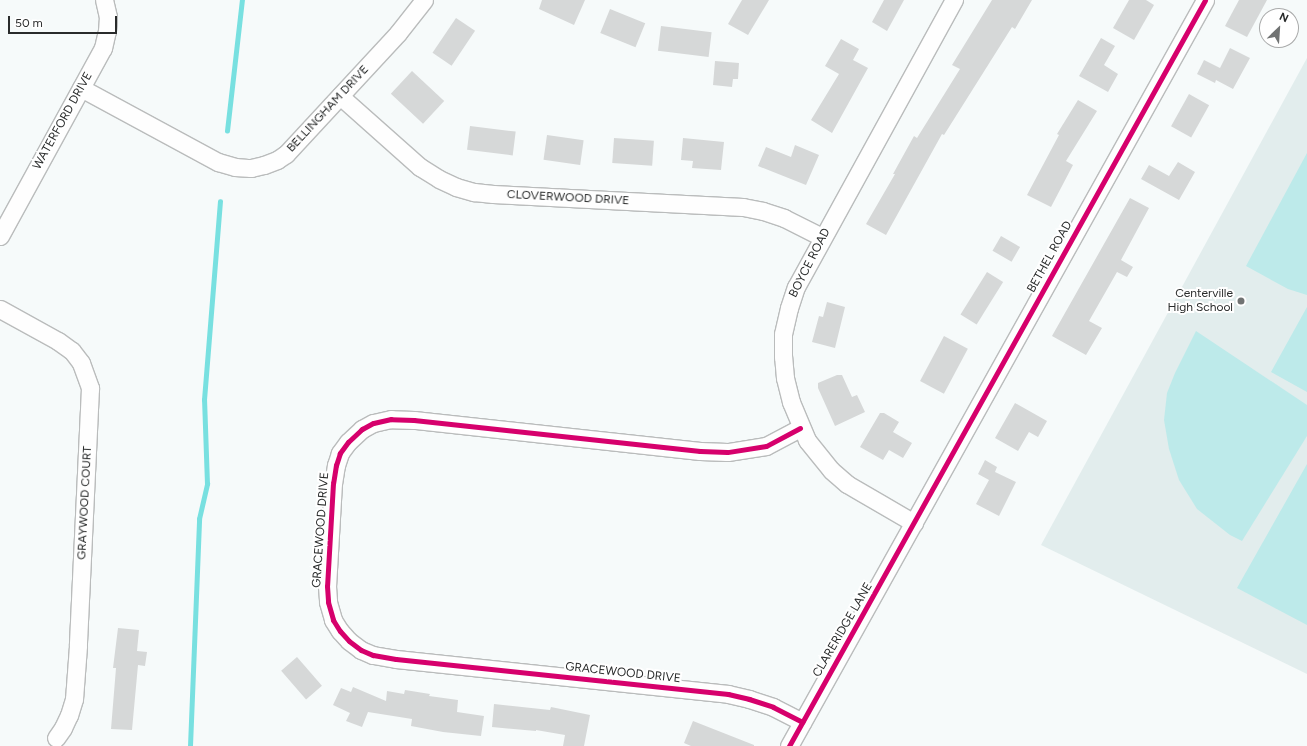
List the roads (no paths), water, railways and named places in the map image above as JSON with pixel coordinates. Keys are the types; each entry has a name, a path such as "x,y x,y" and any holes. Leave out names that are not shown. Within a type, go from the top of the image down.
{"street":[{"name":"WATERFORD DRIVE","path":"0,236 103,48 107,31 108,17 104,0"},
{"name":"BELLINGHAM DRIVE","path":"81,88 218,162 235,167 251,168 264,165 282,157 398,33 424,0"},
{"name":"BOYCE ROAD","path":"914,523 846,484 817,455 800,428 791,402 785,378 783,357 784,334 789,308 796,287 822,237 954,0"},
{"name":"BETHEL ROAD","path":"914,523 1205,0"},
{"name":"CLOVERWOOD DRIVE","path":"340,96 420,167 439,179 456,187 474,192 493,194 743,207 763,211 784,218 822,237"},
{"name":"GRAYWOOD COURT","path":"0,309 58,341 72,351 81,363 90,388 78,646 74,698 69,715 56,738"},
{"name":"GRACEWOOD DRIVE","path":"800,428 766,446 727,452 700,451 414,420 391,419 373,423 362,429 348,442 340,453 336,465 333,483 327,586 328,602 333,620 340,631 355,646 373,655 728,694 773,707 802,722"},
{"name":"CLARERIDGE LANE","path":"790,746 914,523"}],"waterway":[{"path":"227,131 242,0"},
{"path":"190,746 199,519 207,484 204,400 220,202"}],"place":[{"name":"Centerville High School","path":"1241,301"}]}
